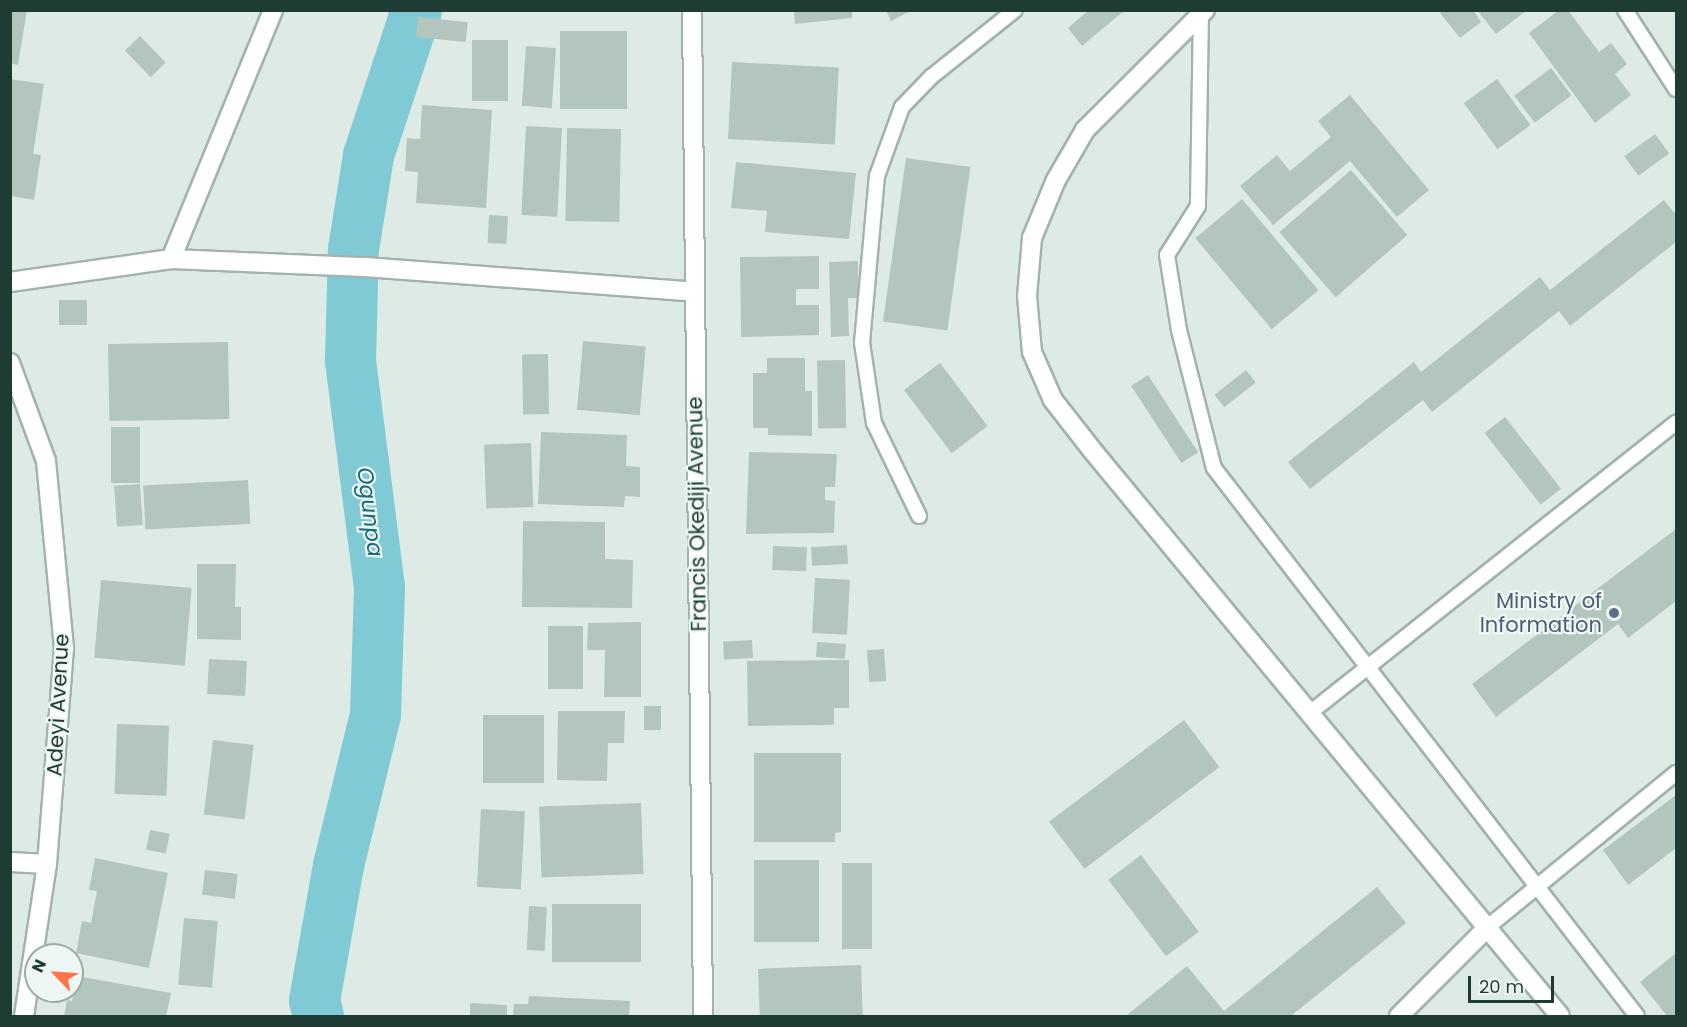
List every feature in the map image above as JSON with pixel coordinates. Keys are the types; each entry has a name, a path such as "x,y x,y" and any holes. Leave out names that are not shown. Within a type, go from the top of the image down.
{"street":[{"path":"171,259 273,10"},
{"name":"Francis Okediji Avenue","path":"692,10 703,1017"},
{"path":"1203,11 1085,130 1056,180 1032,238 1027,296 1032,352 1053,400 1489,926 1560,1017"},
{"path":"10,282 171,259 283,267 365,267 695,292"},
{"name":"Adeyi Avenue","path":"10,363 46,461 64,648 47,864 24,1017"},
{"path":"10,861 47,864"},
{"path":"1399,1017 1489,926"}],"lane":[{"path":"919,516 874,423 862,343 877,176 902,107 931,77 1015,10"},
{"path":"1625,10 1677,89"},
{"path":"1203,11 1198,206 1167,255 1201,429 1214,468 1366,669 1637,1017"},
{"path":"1311,712 1677,423"},
{"path":"1489,926 1677,773"}],"building":[{"path":"10,10 27,10 18,65 10,63"},
{"path":"794,10 852,10 852,18 795,24"},
{"path":"886,10 912,10 891,21"},
{"path":"1089,10 1125,10 1082,46 1068,28"},
{"path":"1444,10 1473,10 1481,22 1460,38 1440,13"},
{"path":"1477,10 1527,10 1496,34"},
{"path":"1559,10 1568,10 1599,52 1611,43 1627,64 1615,74 1631,95 1595,123 1529,33"},
{"path":"418,17 468,22 466,42 416,37"},
{"path":"560,31 627,31 627,109 560,109"},
{"path":"140,36 166,63 151,77 125,51"},
{"path":"472,40 508,40 508,101 472,101"},
{"path":"526,46 556,48 552,108 522,106"},
{"path":"732,62 839,68 835,144 728,139"},
{"path":"1551,68 1571,95 1535,123 1514,96"},
{"path":"10,79 44,84 33,154 41,155 34,200 10,196"},
{"path":"1497,79 1531,125 1497,149 1464,103"},
{"path":"1350,95 1429,190 1397,217 1350,161 1273,225 1240,186 1277,155 1290,171 1331,137 1318,121"},
{"path":"422,105 492,110 486,208 416,203 418,172 405,171 407,138 420,139"},
{"path":"526,126 562,128 557,217 521,215"},
{"path":"567,128 621,129 619,222 565,221"},
{"path":"1655,134 1669,153 1638,176 1624,156"},
{"path":"906,158 970,167 947,330 883,321"},
{"path":"736,162 856,173 849,239 765,232 767,211 731,208"},
{"path":"1351,170 1407,235 1336,297 1279,232"},
{"path":"1242,199 1318,290 1272,329 1195,238"},
{"path":"1664,200 1676,215 1676,242 1570,326 1559,311 1432,412 1423,400 1310,489 1288,462 1414,362 1421,372 1540,277 1550,290"},
{"path":"489,215 508,216 507,244 488,243"},
{"path":"819,256 819,289 796,289 796,305 819,305 819,335 741,337 740,257"},
{"path":"858,261 858,298 848,298 849,336 831,337 829,262"},
{"path":"59,300 87,300 87,325 59,325"},
{"path":"583,341 646,346 640,415 577,410"},
{"path":"228,342 229,419 109,421 108,344"},
{"path":"522,354 548,354 549,414 523,414"},
{"path":"767,358 805,358 805,391 812,391 812,436 768,435 768,428 753,428 753,373 767,373"},
{"path":"817,360 845,360 846,428 818,428"},
{"path":"940,363 988,426 952,453 904,390"},
{"path":"1246,370 1256,383 1224,407 1214,395"},
{"path":"1148,375 1198,452 1181,463 1131,386"},
{"path":"1505,417 1561,489 1541,505 1485,433"},
{"path":"111,427 140,427 140,483 111,483"},
{"path":"541,432 627,435 626,466 640,467 640,497 625,496 624,507 538,504"},
{"path":"531,443 533,507 486,509 484,445"},
{"path":"749,452 837,454 835,487 825,487 825,500 835,501 834,533 746,534"},
{"path":"248,480 250,524 145,529 143,485"},
{"path":"140,484 143,525 117,527 114,486"},
{"path":"523,521 605,522 605,559 633,560 632,608 522,607"},
{"name":"Ministry of Information","path":"1676,529 1676,601 1628,638 1618,624 1496,717 1472,684"},
{"path":"847,545 848,564 812,566 811,547"},
{"path":"773,546 807,547 806,571 772,570"},
{"path":"197,564 236,564 235,607 241,607 241,640 197,639"},
{"path":"815,578 850,580 847,635 812,633"},
{"path":"101,580 192,588 185,666 94,658"},
{"path":"641,622 641,697 604,697 605,650 587,650 588,623"},
{"path":"548,626 583,626 583,689 548,689"},
{"path":"752,640 753,658 724,659 723,642"},
{"path":"817,642 846,644 845,659 816,657"},
{"path":"884,649 886,681 869,682 867,650"},
{"path":"209,659 247,661 245,696 207,694"},
{"path":"849,660 849,708 834,708 834,725 748,726 747,661"},
{"path":"644,706 661,706 661,730 644,730"},
{"path":"558,711 625,711 624,743 608,743 607,781 557,780"},
{"path":"483,715 544,715 544,783 483,783"},
{"path":"1184,720 1220,767 1085,869 1049,822"},
{"path":"117,724 169,726 167,796 115,794"},
{"path":"213,740 254,745 245,819 204,814"},
{"path":"754,753 841,753 841,832 835,833 835,842 754,842"},
{"path":"1676,795 1676,848 1628,885 1603,850"},
{"path":"641,803 643,874 542,878 539,807"},
{"path":"481,809 525,811 521,889 477,887"},
{"path":"150,830 170,834 166,853 146,850"},
{"path":"1141,855 1199,932 1166,956 1108,880"},
{"path":"95,858 168,873 149,968 84,955 84,943 78,943 82,921 91,923 97,891 89,890"},
{"path":"754,860 819,860 819,942 754,942"},
{"path":"842,863 872,863 872,949 842,949"},
{"path":"205,870 238,874 235,899 202,895"},
{"path":"1377,887 1406,923 1291,1016 1126,1016 1187,966 1224,1011"},
{"path":"552,904 641,904 641,962 552,962"},
{"path":"529,906 547,907 545,951 527,950"},
{"path":"184,918 218,921 212,988 178,985"},
{"path":"1676,953 1676,1016 1667,1016 1640,982"},
{"path":"861,965 863,1016 760,1016 758,969"},
{"path":"84,977 171,993 166,1016 64,1016 66,1003 84,1003"},
{"path":"529,996 630,1001 629,1016 513,1016 514,1004 528,1004"},
{"path":"470,1003 507,1005 507,1016 470,1016"}],"waterway":[{"name":"Ogunpa","path":"318,1016 314,1000 338,865 375,714 379,587 350,360 353,249 368,155 416,10"}],"place":[{"name":"Ministry of Information","path":"1614,613"}]}
